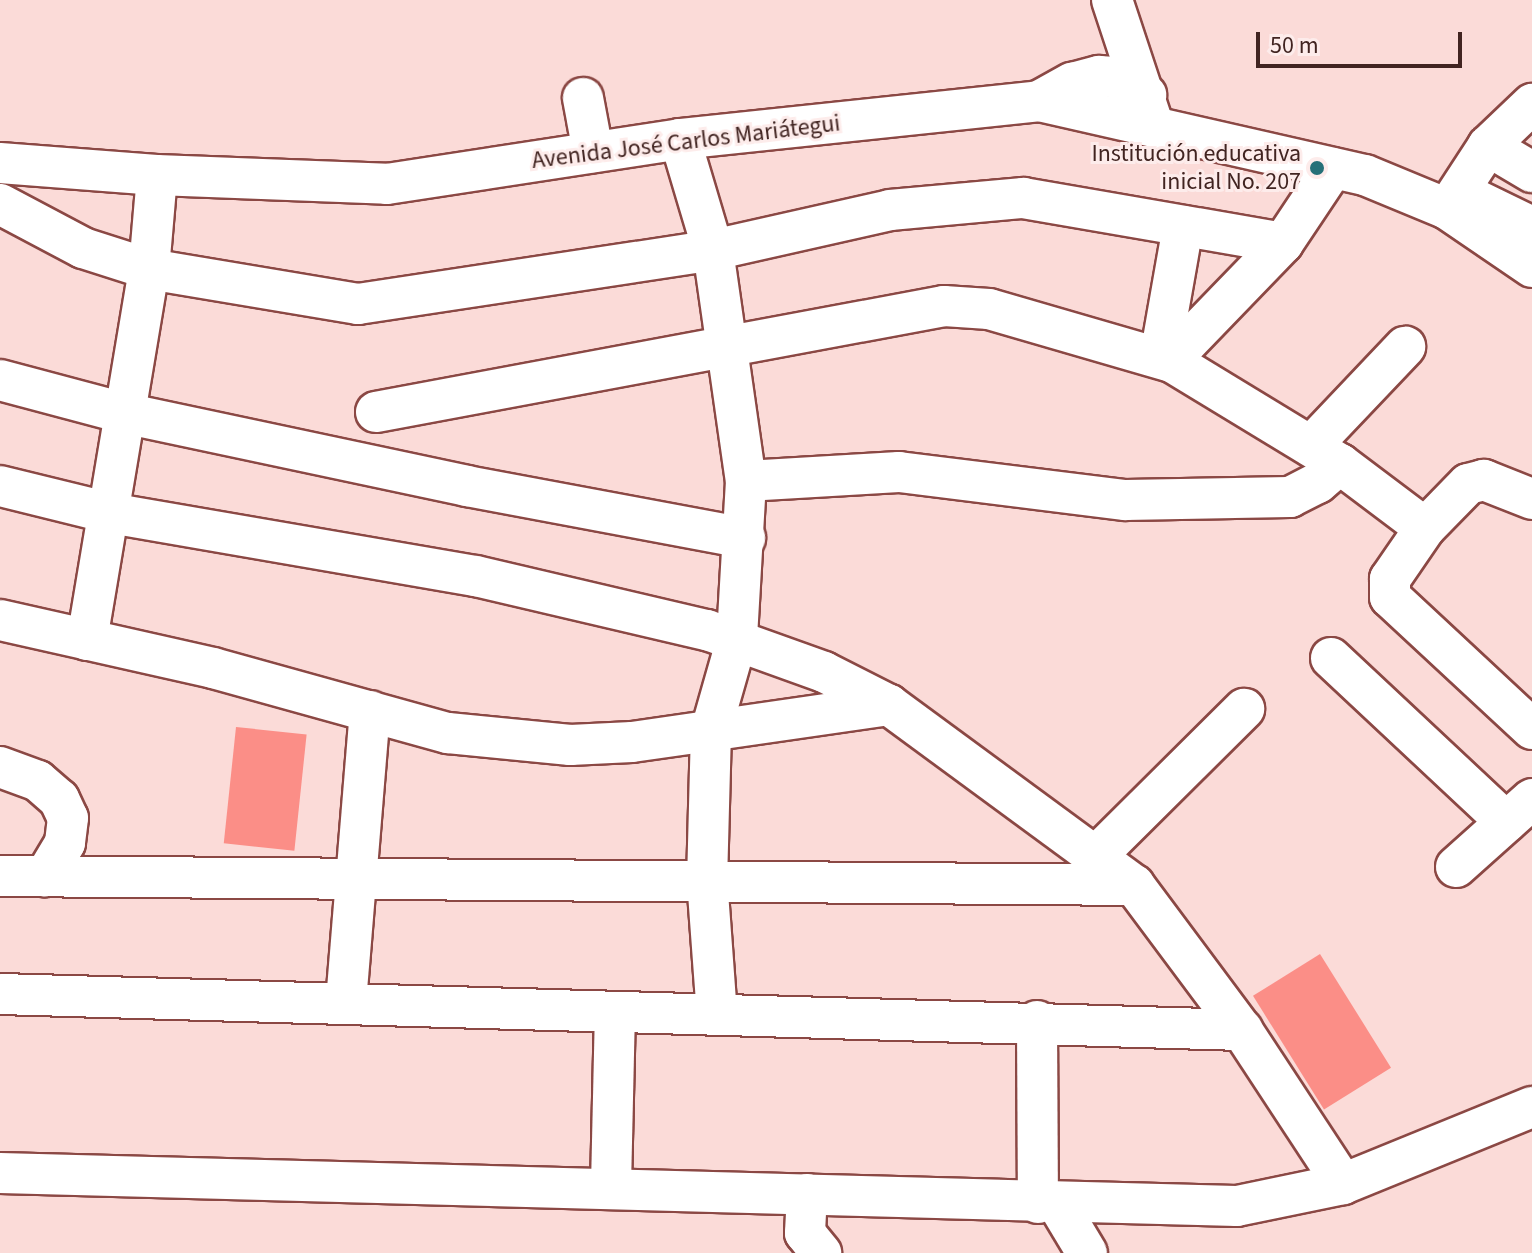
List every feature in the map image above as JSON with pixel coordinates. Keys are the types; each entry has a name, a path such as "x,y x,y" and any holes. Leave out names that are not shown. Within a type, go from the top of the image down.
{"street":[{"path":"1112,0 1120,34 1150,110"},
{"path":"583,98 593,152"},
{"name":"Avenida José Carlos Mariátegui","path":"0,163 157,175 387,184 680,139 1039,101 1150,110 1349,172 1393,170 1452,200 1532,227"},
{"path":"1452,200 1488,146 1532,104"},
{"path":"680,139 713,250 730,346 746,481 737,639 711,730 707,879 717,1015"},
{"path":"1488,146 1532,172"},
{"path":"1165,359 1283,243 1349,172"},
{"path":"87,640 149,269 157,175"},
{"path":"0,204 83,248 149,269 358,304 713,250 890,210 1023,198 1283,243"},
{"name":"Avenida José Carlos Mariátegui","path":"1452,200 1532,267"},
{"path":"1165,359 1183,226"},
{"path":"376,412 944,306 989,309 1165,359 1325,455 1425,528"},
{"path":"746,481 899,472 1125,500 1290,497 1405,347"},
{"path":"0,380 124,413 467,486 745,538"},
{"path":"1532,499 1484,480 1468,484 1425,528 1390,579 1390,597 1532,729"},
{"path":"0,486 110,513 476,576 737,639 824,672 889,705 1134,885 1242,1030 1343,1184"},
{"path":"0,620 448,733 570,745 711,730 889,705"},
{"path":"1331,658 1519,811 1456,867"},
{"path":"1096,856 1244,709"},
{"path":"346,1002 370,711"},
{"path":"0,767 38,781 59,799 68,818 65,843 45,876"},
{"path":"0,876 707,879 1134,885"},
{"path":"0,994 346,1002 615,1013 1037,1021 1242,1030"},
{"path":"611,1186 615,1013"},
{"path":"1037,1021 1048,1203 1087,1253"},
{"path":"0,1173 611,1186 809,1233 1048,1203 1237,1206 1343,1184 1532,1107"}],"shaded area":[{"path":"236,727 307,734 294,851 224,843"},
{"path":"1320,954 1391,1068 1324,1110 1253,996"}],"place":[{"name":"Institución educativa inicial No. 207","path":"1317,168"}]}
